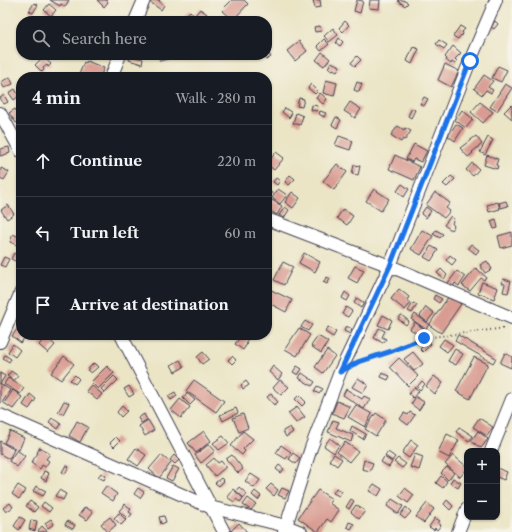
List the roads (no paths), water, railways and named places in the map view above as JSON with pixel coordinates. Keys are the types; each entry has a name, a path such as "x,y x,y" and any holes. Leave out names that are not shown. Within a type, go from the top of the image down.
{"street":[{"path":"137,16 144,0"},
{"path":"285,529 311,448 340,372 390,266 470,61 496,0"},
{"path":"113,72 118,60"},
{"path":"1,116 16,142"},
{"path":"272,221 390,266 512,318"},
{"path":"0,342 16,304"},
{"path":"124,340 224,532"},
{"path":"492,448 512,399"},
{"path":"0,416 210,507 285,529 301,532"},
{"path":"458,532 464,517"}]}
